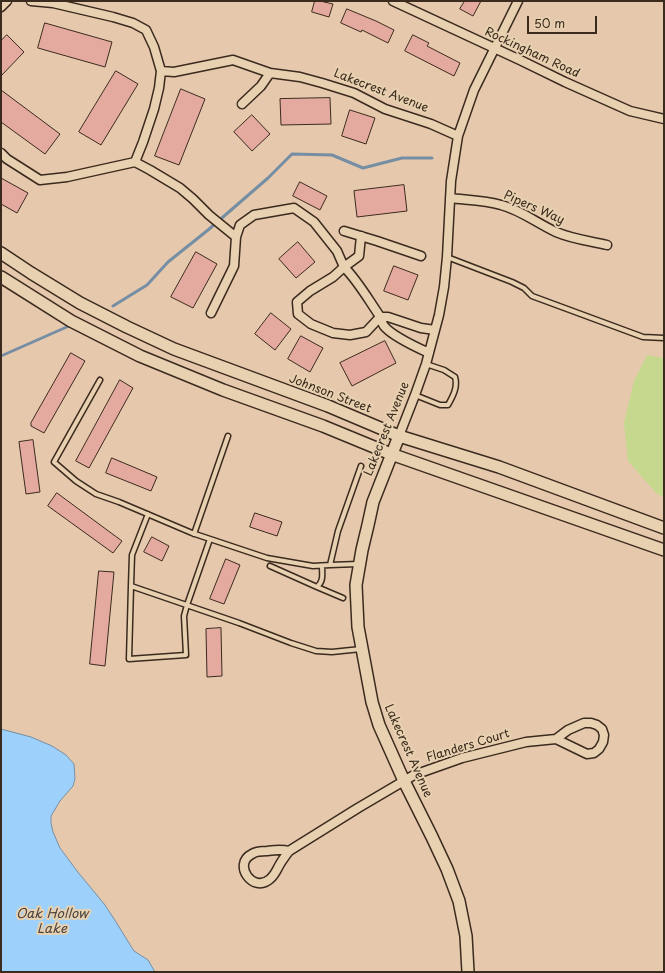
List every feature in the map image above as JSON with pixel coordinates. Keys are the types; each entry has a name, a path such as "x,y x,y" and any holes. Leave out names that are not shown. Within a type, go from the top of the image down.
{"main road":[{"name":"Johnson Street","path":"1,253 80,303 174,349 328,406 399,436 499,467 664,528"},
{"path":"1,277 72,321 140,356 223,390 323,426 391,454 664,550"},
{"name":"Lakecrest Avenue","path":"399,436 373,502 362,550 356,585 358,627 372,702 379,725 404,781 447,869 459,901 466,936 468,972"}],"street":[{"path":"1,7 7,1"},
{"path":"31,1 53,3 113,17 133,23 146,30 154,47 161,71 154,109 135,162"},
{"name":"Rockingham Road","path":"393,1 630,111 664,119"},
{"name":"Lakecrest Avenue","path":"399,436 416,396 426,364 444,287 451,181 458,136 474,90 518,1"},
{"name":"Lakecrest Avenue","path":"161,71 174,72 233,60 270,73 300,77 354,93 386,109 431,124 458,136"},
{"path":"242,104 261,86 270,73"},
{"path":"1,153 7,159 40,180 67,177 135,162 180,188 209,215 236,237"},
{"name":"Pipers Way","path":"450,198 501,204 512,208 540,225 558,233 607,245"},
{"path":"211,313 234,266 236,237 240,225 254,215 294,208 314,222 337,251 344,267 351,274 387,330 429,354"},
{"path":"344,231 421,256"},
{"path":"361,236 359,256 333,277 310,291 297,302 298,314 311,324 318,327 333,333 350,335 366,332 380,317 388,317 421,328 435,330"},
{"name":"Flanders Court","path":"289,851 280,849 252,853 244,863 245,874 254,882 259,883 270,880 289,851 414,775 462,758 526,742 556,739 568,730 584,723 597,725 602,729 604,735 603,742 599,749 594,753 587,754 556,739"}],"lane":[{"path":"447,257 512,282 524,288 532,296 623,331 643,337 664,338"},
{"path":"416,396 440,405 448,405 457,383 455,377 444,370 426,364"},
{"path":"100,380 54,462 76,481 96,494 119,502 194,534 267,558 313,566 360,564"},
{"path":"194,534 228,436"},
{"path":"330,565 338,531 361,466"},
{"path":"148,514 132,555 129,659 186,656 184,616 210,539"},
{"path":"270,566 343,598"},
{"path":"317,587 322,581 322,566"},
{"path":"131,586 316,651 332,652 362,649"}],"green space":[{"path":"647,355 664,358 664,497 657,494 628,461 624,423 634,381"}],"water":[{"name":"Oak Hollow Lake","path":"1,729 31,737 52,746 66,755 74,764 75,779 73,786 60,801 51,816 53,832 60,848 105,905 134,951 148,960 155,972 1,972"}],"building":[{"path":"315,1 333,4 329,17 312,12"},
{"path":"465,1 481,1 473,16 460,9"},
{"path":"347,9 394,30 388,43 362,30 361,32 341,23"},
{"path":"45,23 112,42 105,67 38,48"},
{"path":"7,35 24,52 1,76 1,41"},
{"path":"413,35 429,43 427,46 460,63 454,76 405,51"},
{"path":"116,71 138,84 101,145 79,132"},
{"path":"181,89 205,99 179,165 155,156"},
{"path":"1,90 60,134 45,154 1,122"},
{"path":"330,98 331,124 281,125 280,99"},
{"path":"350,110 375,118 366,144 342,136"},
{"path":"252,115 270,134 252,151 234,132"},
{"path":"1,178 28,193 17,213 1,204"},
{"path":"300,182 327,196 320,210 293,196"},
{"path":"404,185 407,211 357,217 354,191"},
{"path":"298,242 315,262 296,278 279,259"},
{"path":"196,252 217,264 193,308 171,297"},
{"path":"394,266 418,275 408,300 384,291"},
{"path":"271,313 291,329 275,350 255,334"},
{"path":"301,336 323,348 310,372 288,359"},
{"path":"385,341 396,363 352,386 340,363"},
{"path":"71,353 85,361 44,433 31,426 31,423"},
{"path":"120,380 133,388 89,468 76,461"},
{"path":"33,440 40,492 26,494 19,442"},
{"path":"112,458 157,477 151,491 106,473"},
{"path":"57,493 122,541 113,553 48,506"},
{"path":"255,513 282,522 277,536 250,527"},
{"path":"152,537 169,546 162,561 144,552"},
{"path":"226,559 240,565 224,604 210,599"},
{"path":"99,571 114,572 105,666 90,664"},
{"path":"221,628 222,676 207,677 206,629"}],"waterway":[{"path":"113,306 147,285 168,262 208,230 268,178 292,154 332,155 363,168 402,158 432,158"},
{"path":"1,356 69,326"}]}
